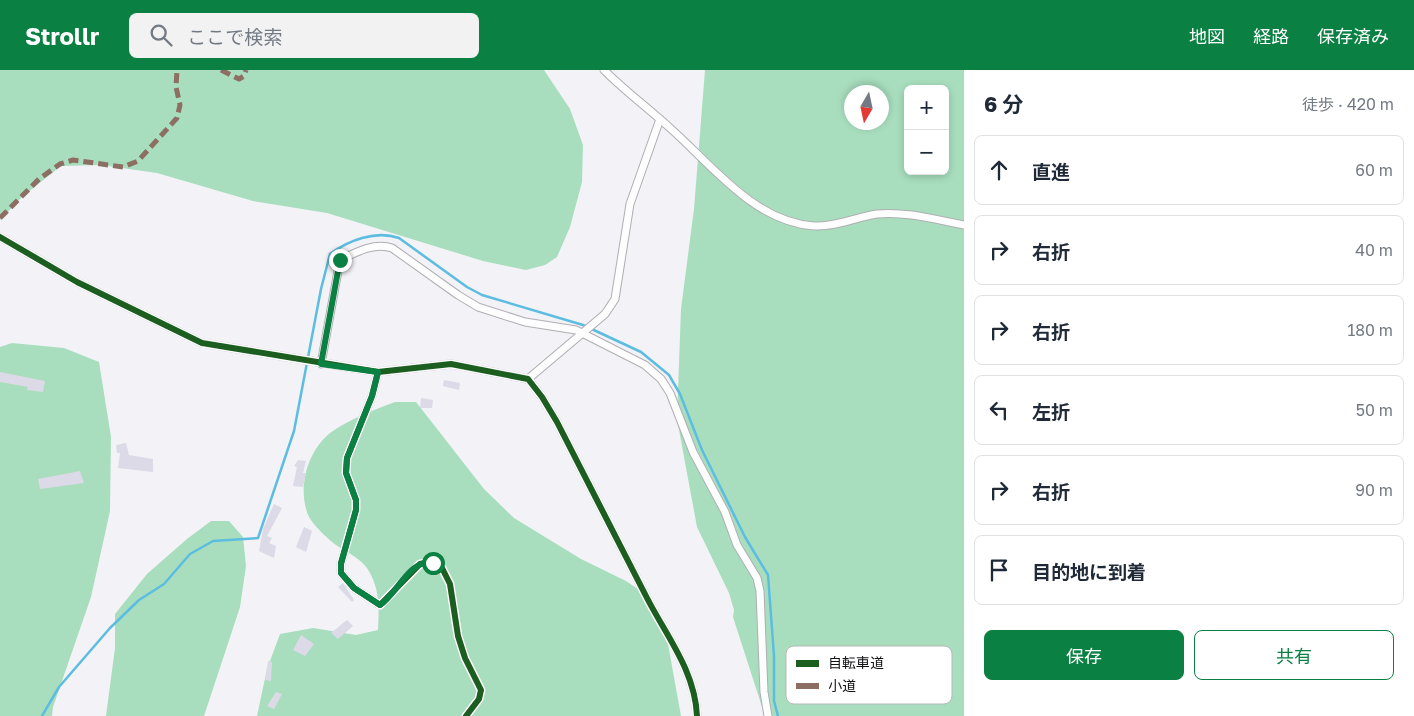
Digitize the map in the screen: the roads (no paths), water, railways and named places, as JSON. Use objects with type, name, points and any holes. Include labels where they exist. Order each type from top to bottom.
[{"type":"street","points":[[604,70],[737,190],[761,208],[784,220],[814,226],[840,224],[878,214],[891,214],[964,225]]},
{"type":"street","points":[[528,378],[605,314],[615,299],[630,204],[660,120]]},
{"type":"street","points":[[0,237],[78,282],[193,340],[217,347],[378,372],[451,364],[528,378],[542,396],[557,422],[648,600],[686,668],[696,699],[697,716]]},
{"type":"street","points":[[321,364],[340,260],[375,246],[386,246],[392,248],[478,307],[526,322],[576,330],[645,365],[661,379],[670,393],[693,452],[725,512],[737,545],[757,578],[760,591],[764,692],[768,716]]},
{"type":"street","points":[[378,372],[372,396],[347,458],[346,473],[356,500],[356,510],[341,564],[341,573],[354,588],[380,605],[420,564],[430,562],[442,568],[450,584],[458,636],[465,658],[481,690],[479,699],[466,716]]},
{"type":"waterway","points":[[42,716],[59,687],[110,628],[139,600],[164,584],[190,554],[213,541],[258,538],[294,431],[321,289],[330,254],[354,241],[381,235],[399,238],[467,287],[482,295],[583,325],[641,352],[669,375],[680,394],[702,450],[745,537],[768,575],[774,656],[774,701],[778,716]]}]
